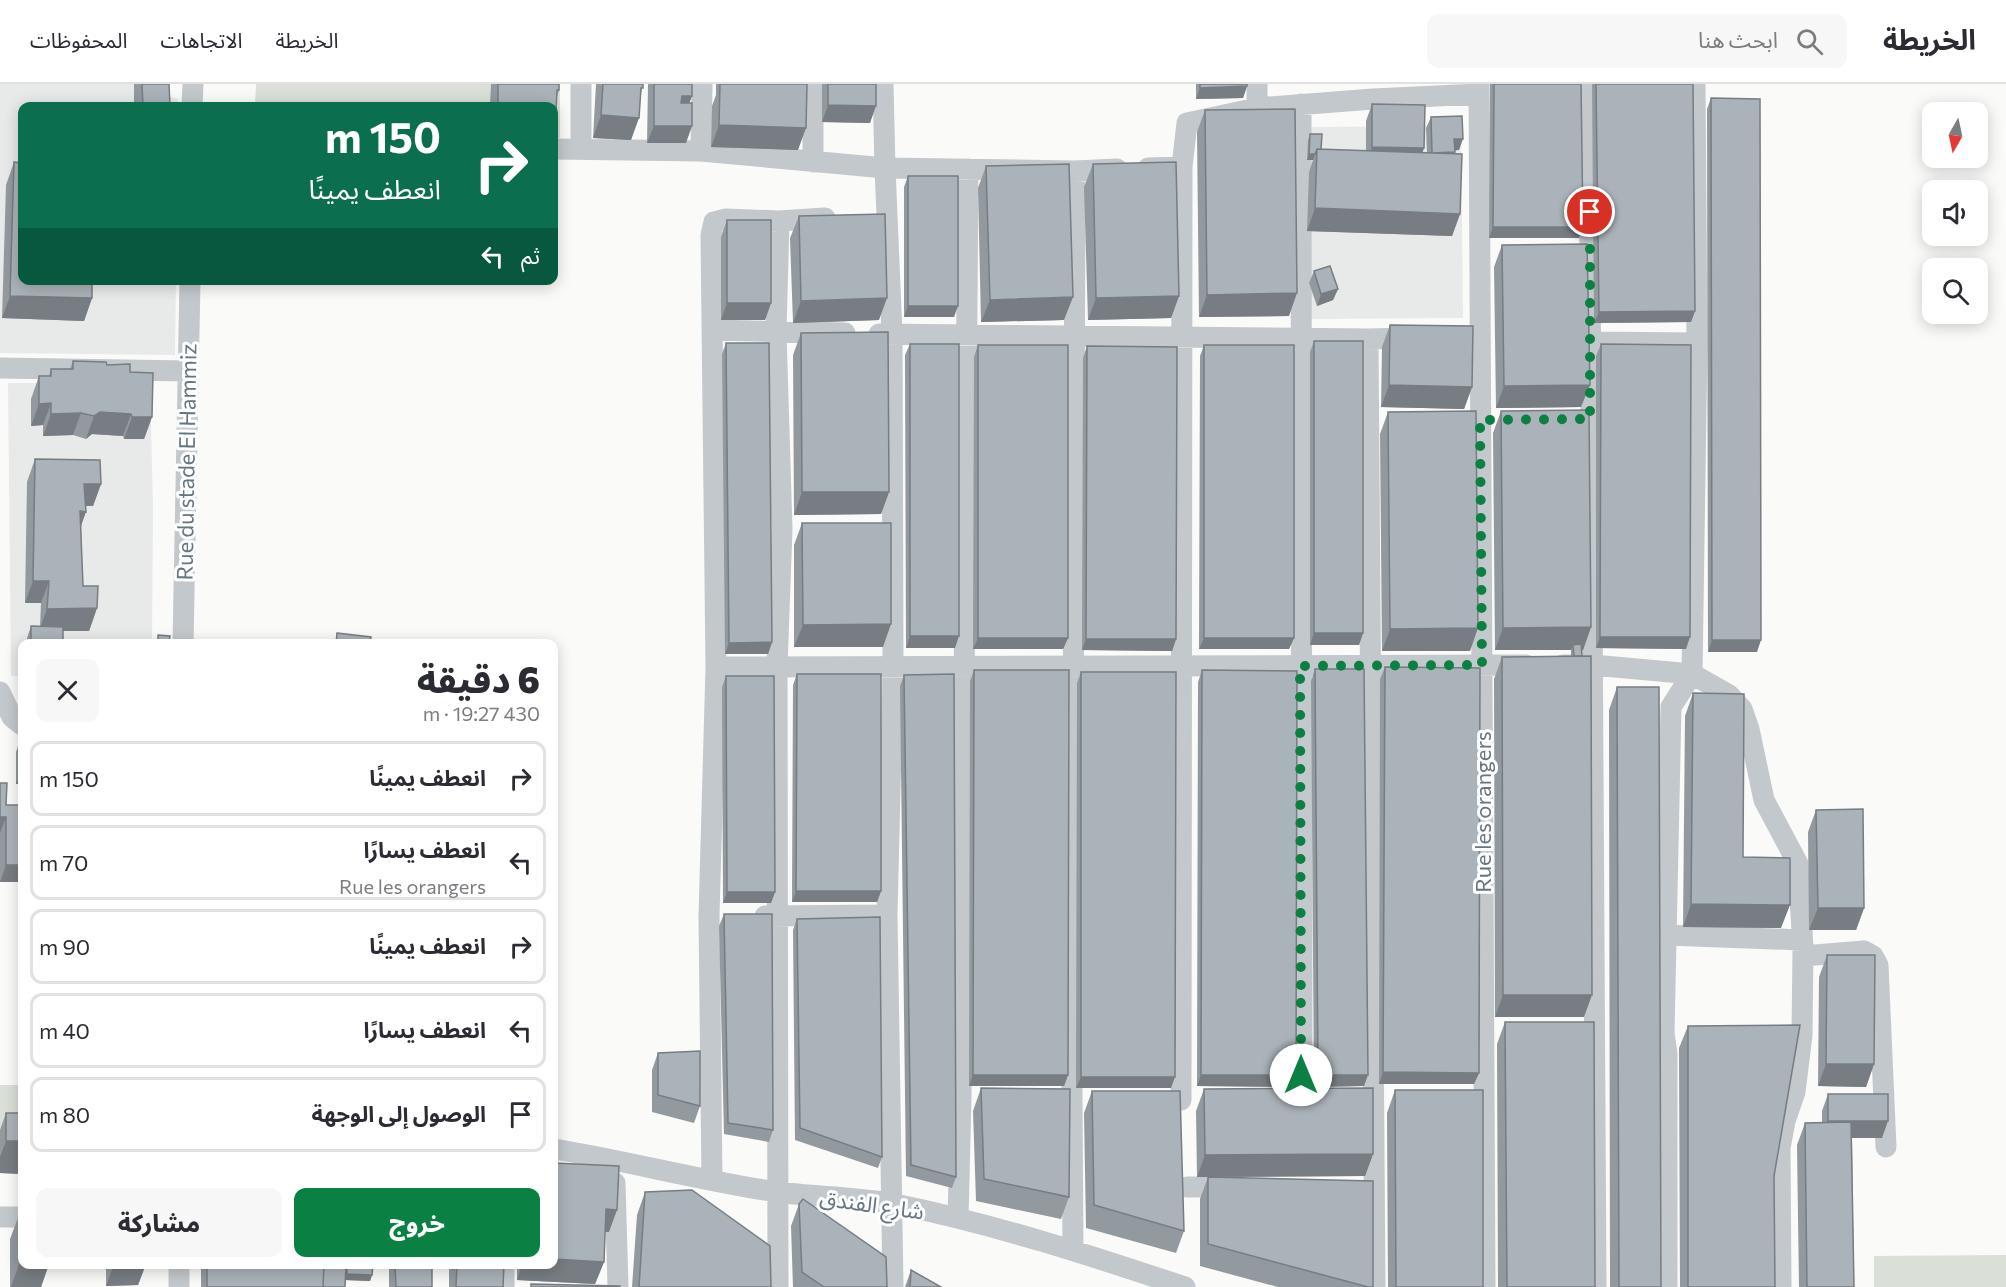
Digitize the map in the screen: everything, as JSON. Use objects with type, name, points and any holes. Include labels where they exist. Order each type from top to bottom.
[{"type":"street","points":[[192,102],[193,84]]},
{"type":"street","points":[[581,84],[581,149]]},
{"type":"street","points":[[701,151],[702,84]]},
{"type":"street","points":[[813,84],[813,162]]},
{"type":"street","points":[[883,84],[892,334],[893,667],[887,915],[893,1287]]},
{"type":"street","points":[[1257,84],[1257,108]]},
{"type":"street","points":[[1588,84],[1596,1287]]},
{"type":"street","points":[[1667,1287],[1667,1054],[1664,1033],[1671,707],[1692,674],[1697,343],[1695,84]]},
{"type":"street","points":[[1181,1099],[1182,167],[1187,123],[1257,108],[1301,104],[1373,91],[1479,89]]},
{"type":"street","name":"Rue les orangers","points":[[1479,89],[1485,1287]]},
{"type":"street","points":[[1301,104],[1302,1098]]},
{"type":"street","points":[[558,149],[701,151],[885,168],[1076,171],[1182,167]]},
{"type":"street","points":[[958,1218],[961,1099],[968,169]]},
{"type":"street","points":[[1073,1250],[1076,171]]},
{"type":"street","points":[[867,216],[888,215]]},
{"type":"street","points":[[712,1180],[709,916],[716,668],[711,235],[714,222],[726,219],[779,221],[845,217]]},
{"type":"street","points":[[778,1287],[777,667],[782,529],[776,332],[779,221]]},
{"type":"street","points":[[1480,254],[1502,254]]},
{"type":"street","points":[[1568,254],[1590,254]]},
{"type":"street","name":"Rue du stade El Hammiz","points":[[183,639],[189,285]]},
{"type":"street","points":[[712,330],[892,334],[1435,338]]},
{"type":"street","points":[[1457,337],[1480,337]]},
{"type":"street","points":[[1368,339],[1375,1287]]},
{"type":"street","points":[[1590,342],[1697,343]]},
{"type":"street","points":[[0,368],[188,371]]},
{"type":"street","points":[[1568,419],[1590,419]]},
{"type":"street","points":[[1368,420],[1391,420]]},
{"type":"street","points":[[1458,420],[1503,420]]},
{"type":"street","points":[[782,529],[804,529]]},
{"type":"street","points":[[871,529],[893,529]]},
{"type":"street","points":[[716,668],[1593,665],[1692,674],[1729,695],[1742,710],[1749,729],[1764,800],[1798,864],[1802,948],[1802,1035],[1795,1092],[1785,1121],[1780,1148],[1781,1287]]},
{"type":"street","points":[[0,693],[12,717],[18,722]]},
{"type":"street","points":[[709,916],[887,915]]},
{"type":"street","points":[[1666,934],[1802,948],[1864,951],[1873,956],[1878,965],[1886,1147]]},
{"type":"street","points":[[1664,1033],[1687,1033]]},
{"type":"street","points":[[1779,1035],[1802,1035]]},
{"type":"street","points":[[1159,1098],[1203,1098]]},
{"type":"street","points":[[1280,1098],[1325,1098]]},
{"type":"street","points":[[1349,1098],[1395,1098]]},
{"type":"street","points":[[1462,1098],[1484,1098]]},
{"type":"street","points":[[961,1099],[983,1100]]},
{"type":"street","points":[[1050,1101],[1094,1100]]},
{"type":"street","name":"شارع الفندق","points":[[558,1150],[777,1192],[892,1204],[958,1218],[1073,1250],[1185,1287]]},
{"type":"street","points":[[615,1159],[618,1287]]},
{"type":"street","points":[[1187,1187],[1245,1187]]},
{"type":"street","points":[[1350,1187],[1374,1187]]},
{"type":"street","points":[[0,1217],[18,1217]]},
{"type":"street","points":[[179,1269],[179,1287]]},
{"type":"street","points":[[504,1269],[504,1287]]},
{"type":"shaded area","points":[[0,84],[168,84],[168,96],[178,99],[178,102],[18,102],[18,285],[176,285],[175,355],[0,353]]},
{"type":"shaded area","points":[[256,84],[560,84],[560,138],[558,138],[558,102],[255,102]]},
{"type":"shaded area","points":[[1461,126],[1463,318],[1308,319],[1307,127]]},
{"type":"shaded area","points":[[8,383],[150,383],[153,508],[152,639],[18,639],[18,676],[11,676]]},
{"type":"shaded area","points":[[0,1085],[18,1085],[18,1142],[0,1141]]},
{"type":"shaded area","points":[[2006,1255],[2006,1287],[1874,1287],[1874,1256]]},
{"type":"building","points":[[142,84],[169,84],[170,102],[143,102]]},
{"type":"building","points":[[498,84],[559,84],[556,102],[498,102]]},
{"type":"building","points":[[603,84],[643,84],[639,118],[601,115]]},
{"type":"building","points":[[654,84],[692,84],[692,96],[682,96],[681,103],[692,103],[692,126],[654,126]]},
{"type":"building","points":[[720,84],[807,84],[806,128],[719,125]]},
{"type":"building","points":[[828,84],[876,84],[876,106],[828,105]]},
{"type":"building","points":[[1200,84],[1247,84],[1247,86],[1200,88]]},
{"type":"building","points":[[1494,84],[1581,84],[1583,227],[1493,227]]},
{"type":"building","points":[[1596,84],[1693,84],[1695,311],[1599,312]]},
{"type":"building","points":[[1711,98],[1760,99],[1761,640],[1712,640]]},
{"type":"building","points":[[1372,104],[1425,105],[1424,148],[1372,147]]},
{"type":"building","points":[[1295,109],[1297,293],[1207,295],[1205,110]]},
{"type":"building","points":[[1462,116],[1463,139],[1454,139],[1455,152],[1432,153],[1431,117]]},
{"type":"building","points":[[1310,134],[1322,134],[1321,149],[1317,149],[1315,154],[1309,154]]},
{"type":"building","points":[[1317,149],[1462,154],[1460,214],[1315,208]]},
{"type":"building","points":[[14,162],[18,162],[18,285],[92,285],[92,298],[10,296]]},
{"type":"building","points":[[1176,162],[1179,296],[1096,298],[1093,164]]},
{"type":"building","points":[[1069,164],[1073,297],[990,300],[986,166]]},
{"type":"building","points":[[908,176],[958,176],[958,306],[908,306]]},
{"type":"building","points":[[885,214],[887,298],[801,301],[799,216]]},
{"type":"building","points":[[727,220],[771,220],[771,303],[727,303]]},
{"type":"building","points":[[1587,244],[1590,385],[1504,386],[1502,245]]},
{"type":"building","points":[[1330,266],[1338,289],[1321,294],[1314,271]]},
{"type":"building","points":[[1390,325],[1473,326],[1472,387],[1389,385]]},
{"type":"building","points":[[888,332],[889,492],[802,492],[801,333]]},
{"type":"building","points":[[1314,341],[1363,341],[1363,633],[1314,633]]},
{"type":"building","points":[[726,343],[769,343],[772,642],[729,643]]},
{"type":"building","points":[[910,344],[959,344],[959,636],[910,636]]},
{"type":"building","points":[[1601,344],[1691,345],[1690,637],[1600,637]]},
{"type":"building","points":[[978,345],[1068,345],[1068,638],[978,638]]},
{"type":"building","points":[[1204,345],[1294,345],[1294,638],[1204,638]]},
{"type":"building","points":[[1087,346],[1177,347],[1176,639],[1086,639]]},
{"type":"building","points":[[73,361],[106,362],[107,365],[130,364],[130,372],[153,373],[152,417],[132,417],[131,414],[100,412],[94,416],[81,413],[51,414],[51,403],[39,404],[39,376],[51,376],[51,369],[73,369]]},
{"type":"building","points":[[1589,410],[1591,627],[1503,628],[1501,411]]},
{"type":"building","points":[[1476,411],[1478,628],[1390,629],[1388,412]]},
{"type":"building","points":[[35,459],[100,460],[101,484],[84,484],[86,512],[80,511],[83,586],[98,586],[97,608],[47,609],[49,581],[33,581]]},
{"type":"building","points":[[802,523],[891,523],[891,624],[803,625]]},
{"type":"building","points":[[31,626],[63,627],[63,639],[31,639]]},
{"type":"building","points":[[337,633],[371,637],[371,639],[336,639]]},
{"type":"building","points":[[158,635],[170,636],[170,639],[158,639]]},
{"type":"building","points":[[1581,644],[1582,656],[1574,656],[1573,645]]},
{"type":"building","points":[[1591,656],[1592,995],[1503,995],[1502,657]]},
{"type":"building","points":[[1385,667],[1480,668],[1479,1073],[1383,1072]]},
{"type":"building","points":[[1315,669],[1364,669],[1368,1075],[1318,1075]]},
{"type":"building","points":[[974,670],[1069,670],[1068,1075],[973,1075]]},
{"type":"building","points":[[1202,670],[1297,671],[1296,1075],[1201,1075]]},
{"type":"building","points":[[1081,672],[1176,672],[1175,1077],[1081,1077]]},
{"type":"building","points":[[797,674],[881,674],[881,891],[796,891]]},
{"type":"building","points":[[954,674],[956,1177],[911,1165],[904,675]]},
{"type":"building","points":[[726,676],[774,676],[775,892],[727,892]]},
{"type":"building","points":[[1617,687],[1659,687],[1661,1287],[1619,1287]]},
{"type":"building","points":[[1693,693],[1744,694],[1743,857],[1790,858],[1790,905],[1691,904]]},
{"type":"building","points":[[0,783],[7,783],[6,805],[18,805],[18,865],[6,865],[6,817],[0,817]]},
{"type":"building","points":[[1863,809],[1864,908],[1818,908],[1816,810]]},
{"type":"building","points":[[724,914],[772,914],[773,1130],[728,1123]]},
{"type":"building","points":[[880,917],[882,1157],[800,1128],[797,919]]},
{"type":"building","points":[[1827,955],[1875,955],[1874,1064],[1826,1064]]},
{"type":"building","points":[[1505,1022],[1594,1022],[1595,1287],[1507,1287]]},
{"type":"building","points":[[1800,1025],[1774,1176],[1775,1287],[1688,1287],[1688,1026]]},
{"type":"building","points":[[700,1051],[700,1106],[658,1095],[658,1053]]},
{"type":"building","points":[[981,1088],[1070,1089],[1069,1197],[984,1179]]},
{"type":"building","points":[[1373,1088],[1373,1154],[1205,1155],[1204,1089]]},
{"type":"building","points":[[1395,1090],[1483,1090],[1483,1287],[1396,1287]]},
{"type":"building","points":[[1092,1091],[1180,1091],[1184,1231],[1094,1205]]},
{"type":"building","points":[[1828,1094],[1888,1094],[1888,1121],[1828,1121]]},
{"type":"building","points":[[6,1113],[18,1113],[18,1141],[6,1141]]},
{"type":"building","points":[[1851,1122],[1854,1287],[1807,1287],[1805,1123]]},
{"type":"building","points":[[558,1163],[619,1166],[617,1210],[606,1209],[604,1262],[558,1259]]},
{"type":"building","points":[[1208,1177],[1373,1181],[1373,1287],[1208,1244]]},
{"type":"building","points":[[692,1190],[770,1246],[771,1287],[639,1287],[645,1192]]},
{"type":"building","points":[[803,1199],[886,1257],[887,1287],[824,1287],[802,1272],[799,1204]]},
{"type":"building","points":[[207,1269],[324,1269],[323,1287],[207,1287]]},
{"type":"building","points":[[324,1269],[346,1269],[345,1287],[323,1287]]},
{"type":"building","points":[[347,1269],[373,1269],[372,1275],[347,1274]]},
{"type":"building","points":[[395,1269],[432,1269],[432,1287],[396,1287]]},
{"type":"building","points":[[457,1269],[504,1269],[503,1287],[456,1287]]},
{"type":"building","points":[[911,1270],[941,1287],[910,1287]]},
{"type":"building","points":[[531,1284],[620,1286],[620,1287],[531,1287]]},
{"type":"route","points":[[1301,1075],[1300,666],[1482,665],[1480,420],[1590,419],[1590,212]]}]
